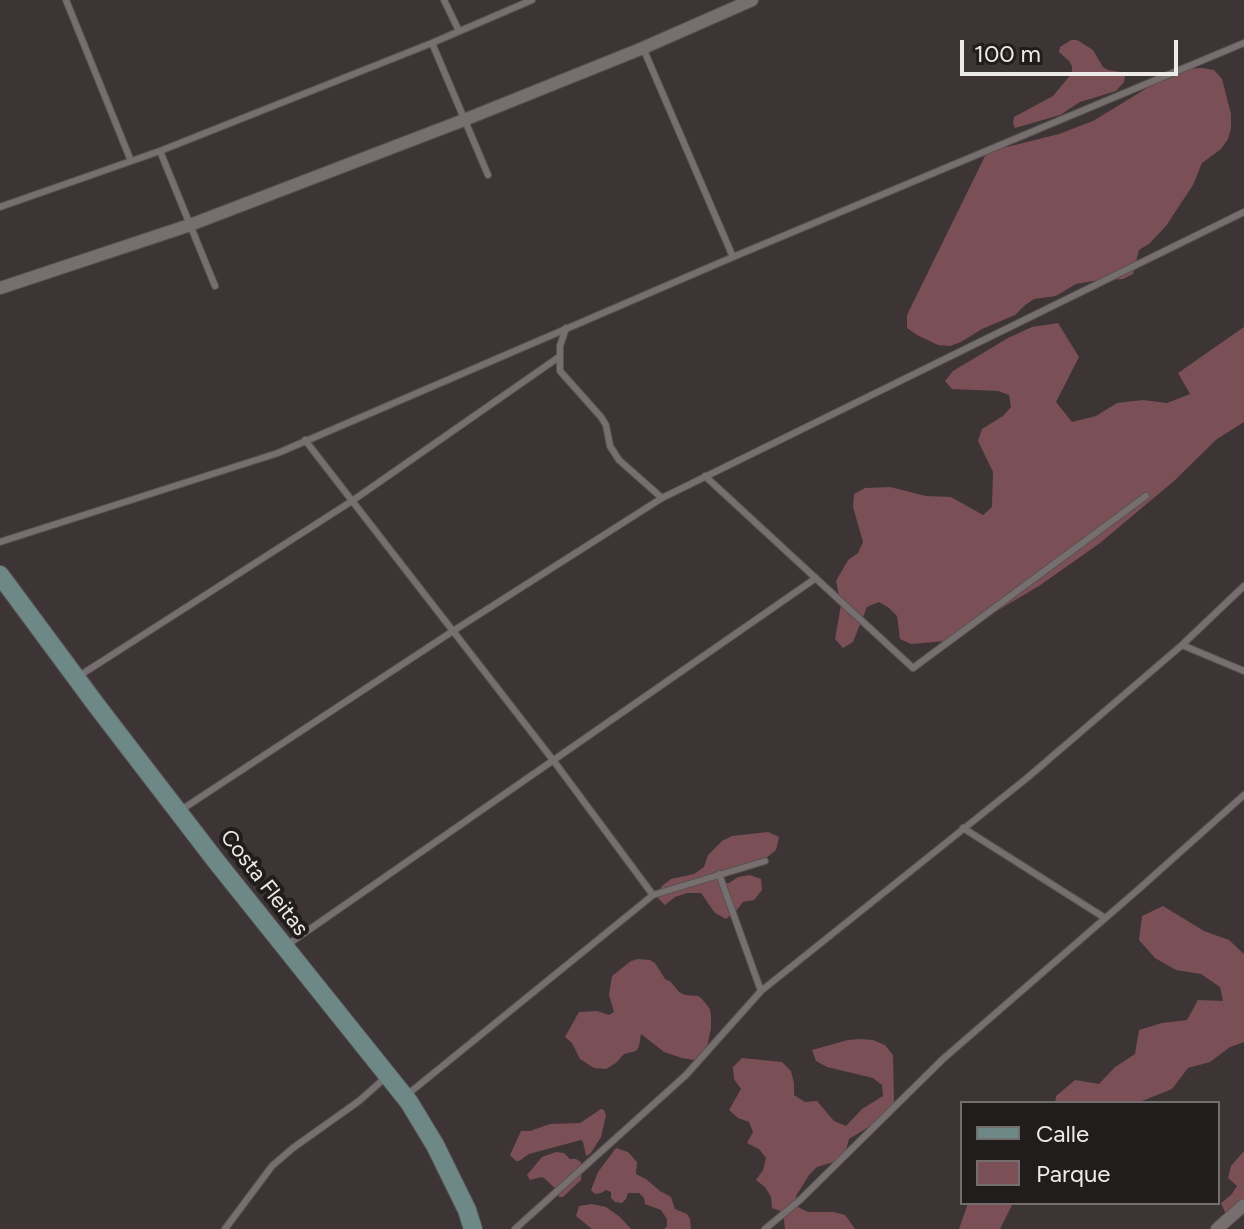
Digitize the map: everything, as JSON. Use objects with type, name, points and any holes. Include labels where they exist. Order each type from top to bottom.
[{"type":"main road","name":"Costa Fleitas","points":[[0,575],[178,812],[405,1097],[435,1145],[473,1229]]},
{"type":"street","points":[[0,288],[190,225],[643,48],[725,5],[752,0]]},
{"type":"street","points":[[1217,1229],[1244,1205]]},
{"type":"lane","points":[[66,0],[131,161]]},
{"type":"lane","points":[[444,0],[459,31]]},
{"type":"lane","points":[[0,207],[160,151],[532,0]]},
{"type":"lane","points":[[432,43],[488,175]]},
{"type":"lane","points":[[0,542],[278,453],[733,257],[1244,43]]},
{"type":"lane","points":[[643,48],[733,257]]},
{"type":"lane","points":[[160,151],[215,286]]},
{"type":"lane","points":[[178,812],[662,498],[1244,212]]},
{"type":"lane","points":[[566,328],[559,357],[560,371],[601,417],[606,425],[610,446],[619,460],[662,498]]},
{"type":"lane","points":[[76,678],[352,501],[559,357]]},
{"type":"lane","points":[[305,440],[553,760],[653,895]]},
{"type":"lane","points":[[705,476],[913,668],[1146,496]]},
{"type":"lane","points":[[284,947],[816,578]]},
{"type":"lane","points":[[515,1229],[686,1075],[761,991],[1027,778],[1182,645],[1244,586]]},
{"type":"lane","points":[[1182,645],[1244,671]]},
{"type":"lane","points":[[765,1229],[800,1200],[943,1059],[1244,795]]},
{"type":"lane","points":[[963,828],[1105,918]]},
{"type":"lane","points":[[405,1097],[653,895],[765,861]]},
{"type":"lane","points":[[719,874],[761,991]]},
{"type":"lane","points":[[225,1229],[272,1166],[388,1076]]},
{"type":"green space","points":[[1077,40],[1093,50],[1103,67],[1121,72],[1125,76],[1124,82],[1116,91],[1080,102],[1060,115],[1015,128],[1014,117],[1053,96],[1072,73],[1069,61],[1059,52],[1060,47]]},
{"type":"green space","points":[[1178,69],[1214,70],[1222,79],[1231,114],[1228,139],[1221,149],[1202,163],[1193,185],[1166,226],[1139,250],[1133,274],[1123,279],[1076,284],[1056,296],[1034,299],[1015,315],[950,346],[938,345],[907,328],[907,315],[987,152],[1059,134],[1093,121]]},
{"type":"green space","points":[[1058,323],[1079,357],[1056,402],[1072,422],[1096,416],[1117,403],[1143,400],[1167,403],[1190,394],[1178,373],[1244,327],[1244,422],[1217,439],[1174,481],[1100,543],[1039,586],[946,641],[911,644],[900,639],[897,616],[879,602],[867,607],[853,642],[843,648],[835,639],[841,605],[836,581],[863,542],[853,507],[854,494],[865,488],[890,487],[926,496],[951,497],[983,515],[992,507],[993,472],[978,441],[982,429],[1011,407],[1009,395],[998,391],[952,389],[945,381],[953,371],[1008,338],[1032,327]]},
{"type":"green space","points":[[768,832],[779,837],[776,850],[757,865],[732,868],[722,874],[718,885],[750,875],[761,879],[762,890],[754,900],[743,902],[726,919],[715,913],[701,893],[675,897],[665,905],[656,896],[671,879],[694,874],[704,867],[708,855],[722,841],[732,836]]},
{"type":"green space","points":[[1163,906],[1204,931],[1229,940],[1244,954],[1244,1042],[1230,1047],[1210,1062],[1188,1068],[1172,1089],[1142,1101],[1055,1101],[1056,1096],[1075,1080],[1099,1084],[1115,1067],[1135,1054],[1139,1030],[1187,1020],[1198,1000],[1223,1001],[1220,987],[1201,974],[1176,970],[1155,958],[1139,940],[1142,916]]},
{"type":"green space","points":[[638,959],[655,963],[665,979],[679,992],[698,996],[710,1009],[711,1028],[707,1047],[700,1058],[682,1058],[664,1052],[641,1034],[636,1051],[624,1054],[606,1069],[594,1068],[580,1059],[572,1043],[565,1037],[579,1012],[597,1011],[609,1015],[614,1012],[609,995],[612,976]]},
{"type":"green space","points":[[860,1039],[885,1045],[893,1055],[894,1103],[890,1114],[849,1139],[840,1160],[817,1167],[796,1196],[798,1207],[808,1212],[845,1215],[855,1229],[785,1229],[783,1212],[772,1208],[771,1197],[756,1180],[766,1158],[759,1149],[747,1143],[753,1132],[749,1122],[729,1110],[741,1089],[734,1079],[733,1067],[742,1058],[782,1062],[791,1071],[794,1095],[805,1102],[817,1101],[834,1121],[846,1126],[862,1109],[883,1096],[882,1085],[873,1078],[827,1067],[816,1061],[812,1050]]},
{"type":"green space","points":[[601,1109],[606,1116],[601,1137],[586,1156],[581,1140],[529,1154],[519,1161],[510,1155],[521,1131],[550,1124],[580,1123]]},
{"type":"green space","points":[[616,1148],[628,1152],[637,1162],[636,1174],[671,1197],[675,1209],[687,1214],[691,1229],[664,1229],[667,1219],[661,1210],[645,1204],[639,1193],[628,1193],[622,1203],[611,1198],[611,1192],[606,1190],[595,1194],[591,1190],[598,1172]]},
{"type":"green space","points":[[1244,1151],[1244,1208],[1226,1214],[1221,1203],[1237,1186],[1228,1178],[1231,1166]]},
{"type":"green space","points":[[556,1152],[581,1162],[582,1168],[581,1180],[563,1197],[559,1197],[558,1191],[542,1177],[530,1180],[527,1175],[542,1157]]},
{"type":"green space","points":[[592,1204],[606,1207],[631,1229],[592,1229],[576,1216],[579,1206]]},
{"type":"green space","points":[[967,1205],[1012,1205],[1000,1229],[959,1229]]}]
